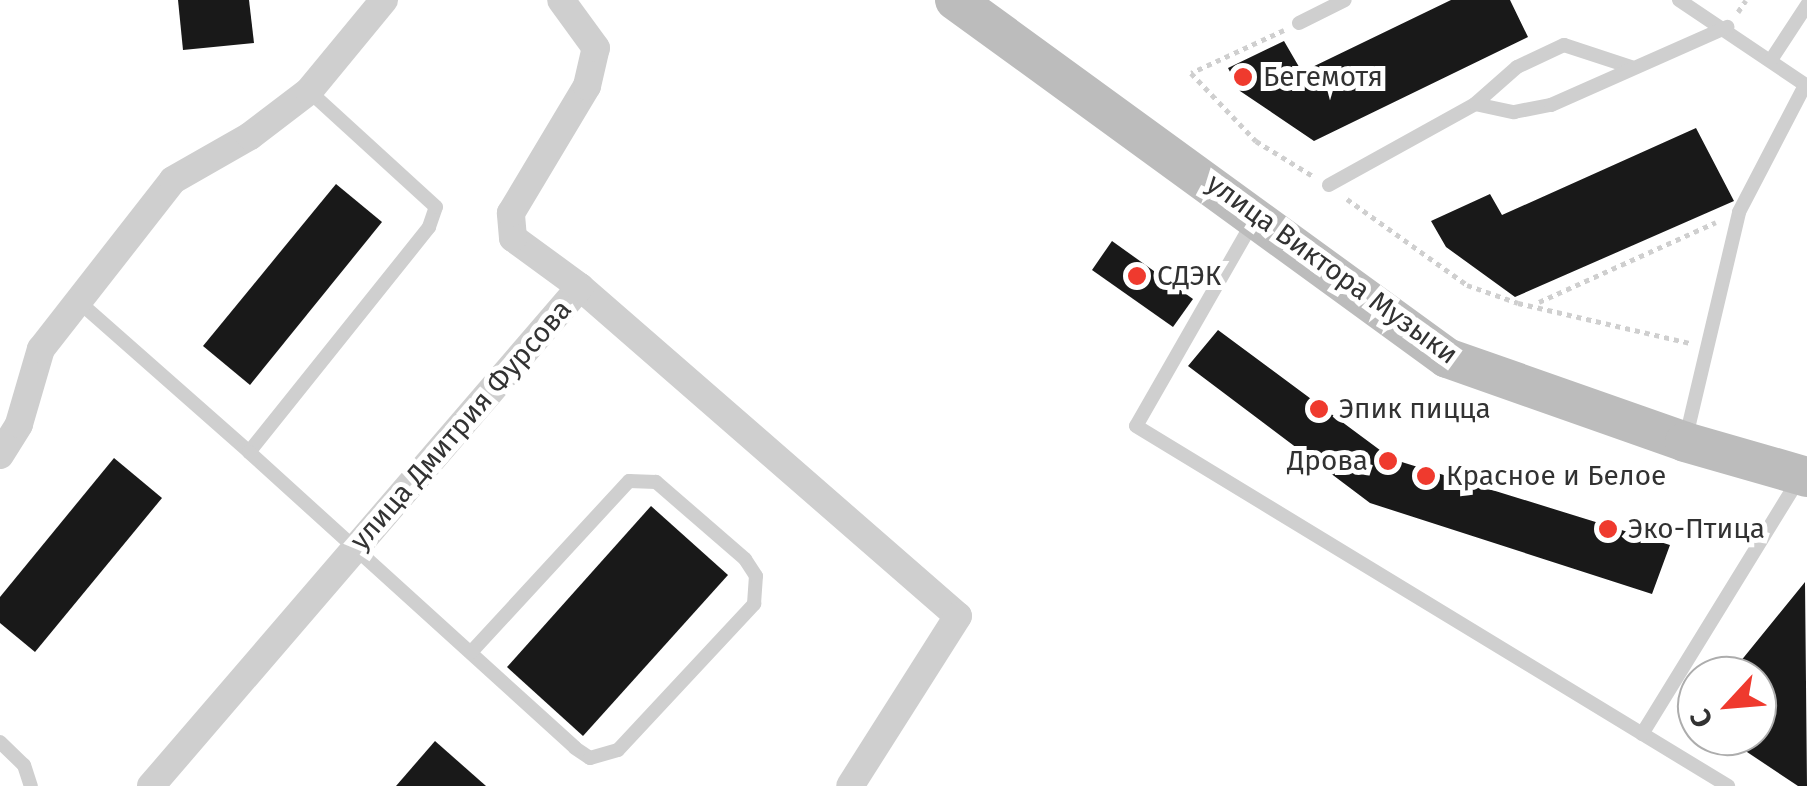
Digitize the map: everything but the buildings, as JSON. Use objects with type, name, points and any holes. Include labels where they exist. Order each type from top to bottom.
[{"type":"street","points":[[0,455],[19,424],[41,348],[173,180],[250,136],[309,91],[384,0]]},
{"type":"street","name":"улица Дмитрия Фурсова","points":[[151,786],[580,287],[513,238],[511,213],[587,86],[596,48],[562,0]]},
{"type":"street","name":"улица Виктора Музыки","points":[[954,0],[1257,214],[1447,358],[1684,442],[1804,476]]},
{"type":"street","points":[[580,287],[958,616],[850,786]]},
{"type":"lane","points":[[1298,23],[1345,0]]},
{"type":"lane","points":[[1680,0],[1728,27],[1806,86],[1739,212],[1703,346],[1684,442]]},
{"type":"lane","points":[[1771,60],[1807,5]]},
{"type":"lane","points":[[1475,104],[1514,112],[1551,105],[1728,27]]},
{"type":"lane","points":[[1329,185],[1475,104],[1518,67],[1564,46],[1632,67]]},
{"type":"lane","points":[[249,452],[429,227],[436,207],[309,91]]},
{"type":"lane","points":[[1257,214],[1136,426],[1728,786]]},
{"type":"lane","points":[[78,301],[575,748],[602,758],[618,750],[754,604],[756,576],[744,558],[656,482],[629,481],[470,652]]},
{"type":"lane","points":[[1642,734],[1804,476]]},
{"type":"lane","points":[[0,742],[24,765],[31,786]]},
{"type":"path","points":[[1298,23],[1191,73],[1256,141],[1329,185],[1467,285],[1518,304],[1536,303],[1703,346]]},
{"type":"path","points":[[1536,303],[1739,212]]},
{"type":"place","name":"Бегемотя","points":[[1243,77]]},
{"type":"place","name":"СДЭК","points":[[1137,276]]},
{"type":"place","name":"Эпик пицца","points":[[1319,409]]},
{"type":"place","name":"Дрова","points":[[1388,461]]},
{"type":"place","name":"Красное и Белое","points":[[1426,476]]},
{"type":"place","name":"Эко-Птица","points":[[1608,529]]}]
